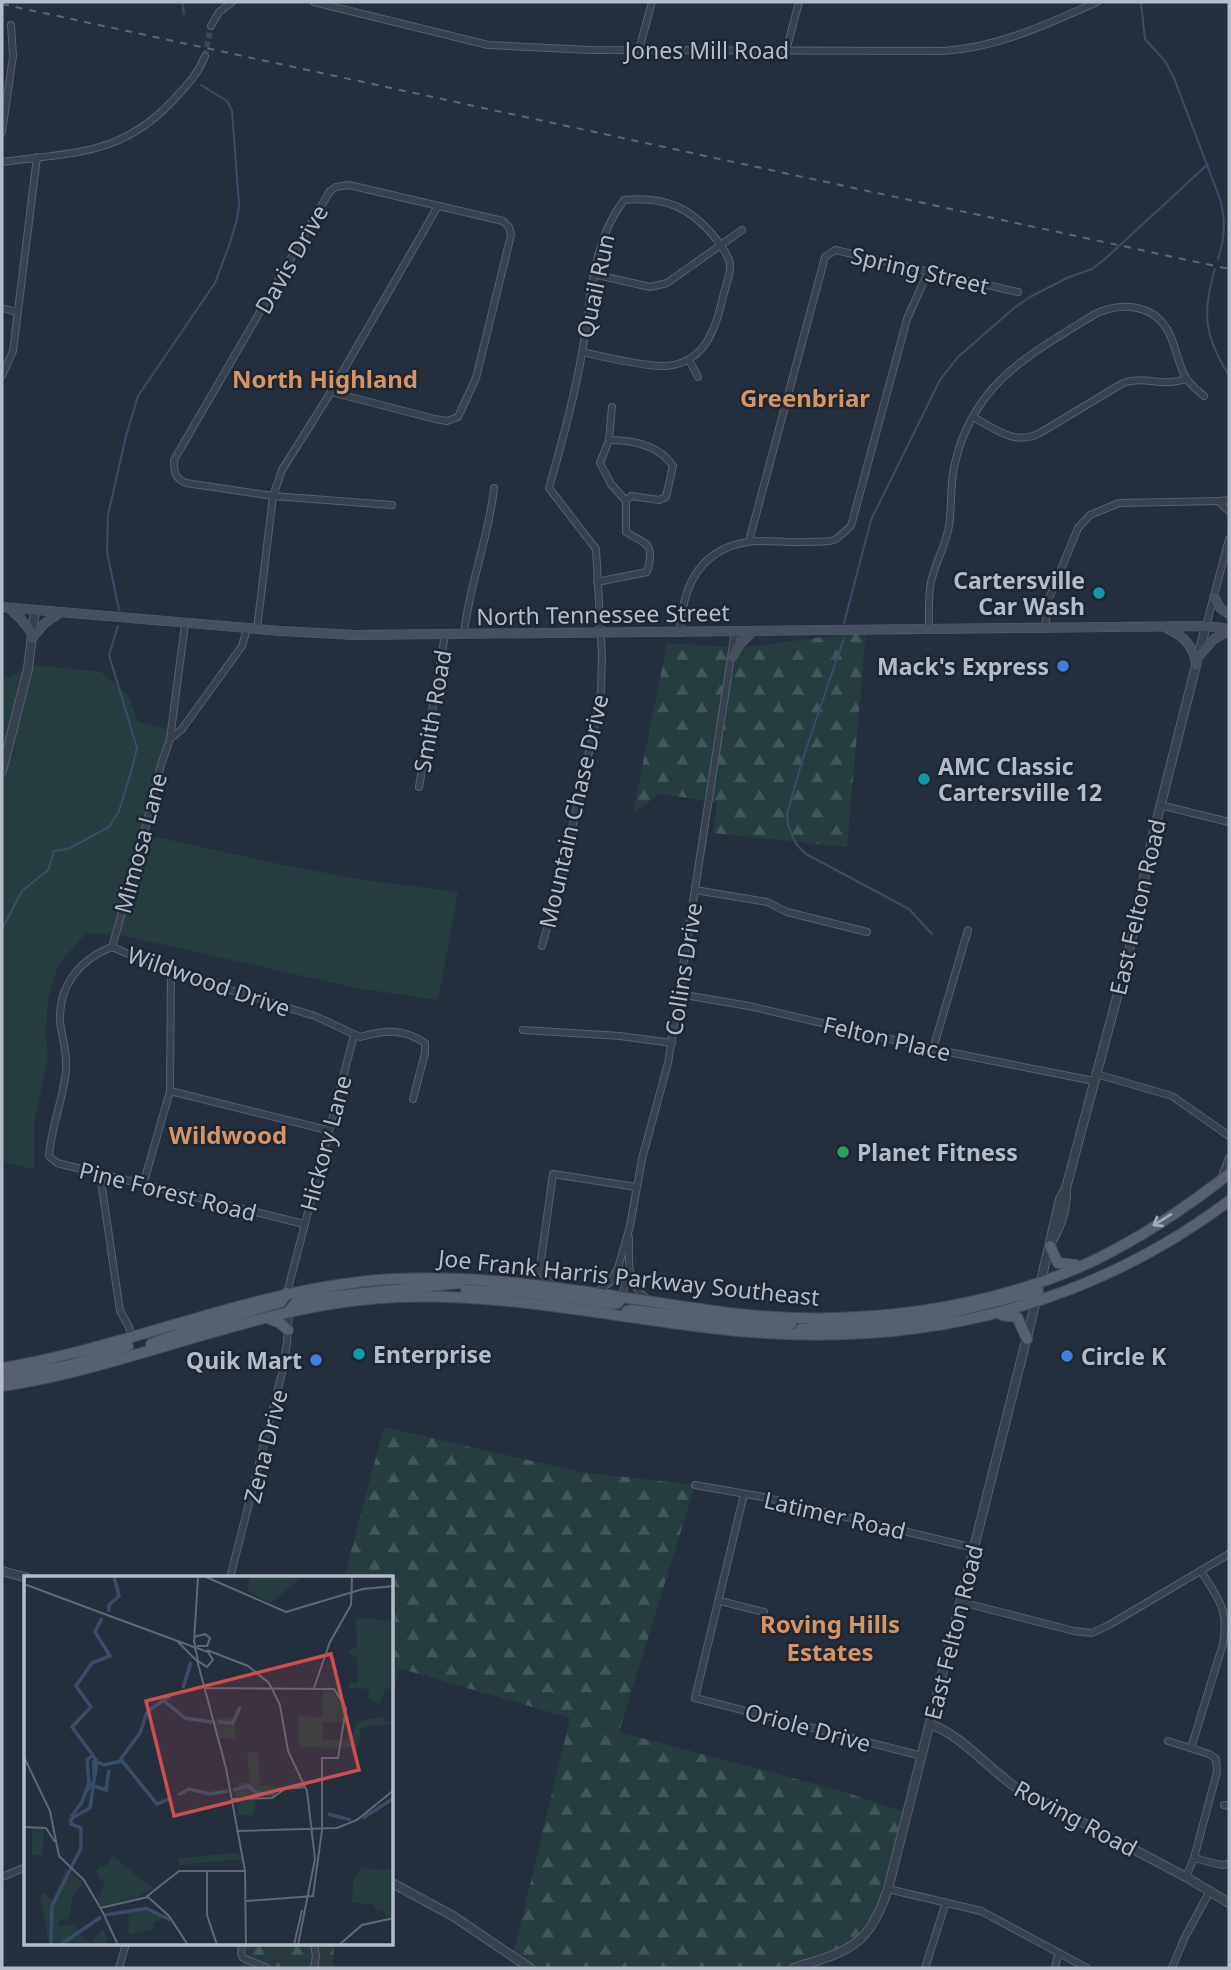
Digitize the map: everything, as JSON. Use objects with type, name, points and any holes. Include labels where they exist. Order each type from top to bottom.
[{"type":"main road","points":[[1214,597],[1220,609],[1229,614]]},
{"type":"main road","name":"North Tennessee Street","points":[[4,607],[247,629],[343,634],[1045,629],[1206,626],[1229,621]]},
{"type":"main road","points":[[4,607],[16,614],[32,637],[45,623],[61,612]]},
{"type":"main road","name":"North Tennessee Street","points":[[1206,626],[1229,630]]},
{"type":"main road","points":[[1163,627],[1187,641],[1197,661],[1214,639],[1229,630]]},
{"type":"main road","points":[[732,657],[736,648],[753,631]]},
{"type":"main road","name":"Joe Frank Harris Parkway Southeast","points":[[2,1386],[55,1377],[121,1360],[289,1311],[370,1298],[440,1296],[520,1301],[776,1335],[832,1336],[931,1327],[992,1315],[1129,1241],[1193,1201],[1229,1174]]},
{"type":"main road","name":"Joe Frank Harris Parkway Southeast","points":[[2,1368],[47,1360],[132,1338],[287,1293],[364,1281],[436,1278],[519,1283],[762,1316],[818,1318],[929,1310],[1102,1277],[1172,1240],[1229,1201]]},
{"type":"main road","points":[[1050,1246],[1058,1263],[1082,1265]]},
{"type":"main road","points":[[289,1311],[297,1301],[474,1280]]},
{"type":"main road","points":[[440,1296],[458,1290],[499,1290],[612,1304],[618,1303],[622,1297]]},
{"type":"main road","points":[[776,1335],[778,1331],[880,1324],[933,1317],[1038,1291]]},
{"type":"main road","points":[[121,1360],[132,1352],[209,1323],[281,1303],[287,1293]]},
{"type":"main road","points":[[625,1316],[627,1311],[632,1310],[737,1324],[800,1324],[818,1318]]},
{"type":"main road","points":[[992,1315],[1017,1317],[1027,1339]]},
{"type":"main road","points":[[264,1318],[280,1323],[288,1330]]},
{"type":"main road","points":[[2,1378],[81,1362],[132,1345],[155,1331]]},
{"type":"street","points":[[211,26],[219,12],[232,2]]},
{"type":"street","name":"Jones Mill Road","points":[[314,2],[488,45],[786,51],[966,49],[1021,34],[1097,2]]},
{"type":"street","points":[[639,50],[652,2]]},
{"type":"street","points":[[786,51],[799,2]]},
{"type":"street","points":[[2,132],[13,56],[11,25]]},
{"type":"street","points":[[2,162],[81,152],[115,143],[134,134],[168,106],[195,76],[205,56]]},
{"type":"street","points":[[2,376],[13,351],[37,158]]},
{"type":"street","name":"Davis Drive","points":[[331,391],[435,419],[453,420],[461,413],[476,378],[511,235],[509,227],[503,221],[349,185],[330,191],[174,460],[174,473],[180,481],[186,483],[273,496],[392,505]]},
{"type":"street","name":"Quail Run","points":[[582,352],[666,366],[689,360],[705,346],[716,327],[731,265],[721,246],[702,221],[681,207],[646,198],[624,200],[609,219],[593,274],[569,419],[549,488],[596,549],[602,633]]},
{"type":"street","points":[[257,629],[273,496],[282,470],[438,206]]},
{"type":"street","points":[[593,274],[650,287],[667,283],[742,230]]},
{"type":"street","name":"Spring Street","points":[[748,541],[825,257],[835,250],[1018,292]]},
{"type":"street","points":[[680,633],[684,602],[689,588],[705,560],[717,551],[748,541],[834,540],[851,526],[907,318],[928,272]]},
{"type":"street","points":[[929,630],[929,592],[948,529],[955,464],[962,440],[973,417],[993,388],[1015,365],[1095,314],[1120,306],[1142,309],[1165,325],[1186,379],[1203,396]]},
{"type":"street","points":[[2,308],[17,312]]},
{"type":"street","points":[[689,360],[698,377]]},
{"type":"street","points":[[973,417],[1011,437],[1026,439],[1122,383],[1136,380],[1165,384],[1186,379]]},
{"type":"street","points":[[597,582],[647,572],[649,546],[626,532],[626,501],[611,484],[600,463],[609,440],[612,407]]},
{"type":"street","points":[[609,440],[643,444],[659,451],[673,466],[666,497],[659,500],[631,496],[626,501]]},
{"type":"street","points":[[464,634],[471,594],[487,534],[494,488]]},
{"type":"street","points":[[1045,629],[1047,606],[1055,583],[1078,528],[1090,514],[1118,503],[1229,500]]},
{"type":"street","points":[[1218,501],[1229,511]]},
{"type":"street","points":[[1206,626],[1229,539]]},
{"type":"street","points":[[2,771],[28,669],[35,610]]},
{"type":"street","name":"Mimosa Lane","points":[[112,947],[138,858],[160,765],[170,739],[185,624]]},
{"type":"street","name":"East Felton Road","points":[[793,1968],[848,1949],[864,1938],[879,1915],[888,1889],[1038,1291],[1050,1246],[1059,1228],[1067,1200],[1066,1188],[1130,946],[1160,805],[1206,626]]},
{"type":"street","name":"Mimosa Lane","points":[[170,739],[182,729],[242,646],[247,629]]},
{"type":"street","name":"Collins Drive","points":[[595,1294],[614,1277],[630,1226],[636,1187],[672,1043],[734,631]]},
{"type":"street","name":"Mountain Chase Drive","points":[[542,946],[561,879],[597,715],[601,691],[602,633]]},
{"type":"street","name":"Smith Road","points":[[419,787],[445,635]]},
{"type":"street","points":[[1160,805],[1229,822]]},
{"type":"street","points":[[695,890],[767,902],[787,912],[867,932]]},
{"type":"street","points":[[933,1049],[968,930]]},
{"type":"street","name":"Wildwood Drive","points":[[50,1140],[67,1069],[61,1023],[63,996],[74,973],[82,964],[112,947],[171,972],[315,1016],[354,1035]]},
{"type":"street","points":[[143,1185],[170,1091],[171,972]]},
{"type":"street","name":"Felton Place","points":[[679,994],[749,1006],[933,1049],[1095,1078],[1172,1096],[1229,1136]]},
{"type":"street","points":[[354,1035],[360,1037],[393,1030],[405,1032],[425,1044],[413,1099]]},
{"type":"street","points":[[523,1030],[620,1036],[672,1043]]},
{"type":"street","name":"Hickory Lane","points":[[287,1293],[327,1130],[354,1035]]},
{"type":"street","points":[[170,1091],[327,1130]]},
{"type":"street","name":"Pine Forest Road","points":[[50,1140],[49,1156],[57,1163],[304,1224]]},
{"type":"street","points":[[1219,1182],[1229,1158]]},
{"type":"street","points":[[100,1174],[120,1311],[132,1338]]},
{"type":"street","points":[[555,1288],[545,1278],[540,1267],[553,1174],[636,1187]]},
{"type":"street","points":[[630,1226],[630,1277],[634,1287],[652,1302]]},
{"type":"street","points":[[622,1297],[629,1263]]},
{"type":"street","points":[[519,1283],[532,1276],[540,1267]]},
{"type":"street","name":"Zena Drive","points":[[231,1576],[276,1402],[285,1358],[289,1311]]},
{"type":"street","name":"Latimer Road","points":[[695,1485],[854,1518],[974,1548]]},
{"type":"street","points":[[744,1494],[720,1601],[764,1612]]},
{"type":"street","points":[[961,1602],[1074,1631],[1092,1633],[1125,1617],[1228,1554]]},
{"type":"street","points":[[2,1571],[24,1577]]},
{"type":"street","points":[[1191,1748],[1226,1627],[1223,1604],[1200,1571]]},
{"type":"street","name":"Oriole Drive","points":[[720,1601],[695,1698],[922,1756]]},
{"type":"street","name":"Roving Road","points":[[930,1724],[956,1737],[993,1771],[1017,1788],[1186,1877],[1229,1903]]},
{"type":"street","points":[[1168,1741],[1216,1759],[1217,1772],[1194,1858],[1186,1877]]},
{"type":"street","points":[[1194,1858],[1221,1865],[1229,1864]]},
{"type":"street","points":[[2,1877],[24,1868]]},
{"type":"street","points":[[394,1885],[453,1916],[530,1968]]},
{"type":"street","points":[[888,1889],[981,1911],[1087,1968]]},
{"type":"street","points":[[1172,1968],[1210,1891]]},
{"type":"street","points":[[925,1968],[946,1902]]},
{"type":"street","points":[[119,1968],[125,1946]]},
{"type":"street","points":[[242,1946],[243,1958],[267,1968]]},
{"type":"street","points":[[314,1946],[314,1968]]},
{"type":"street","points":[[1055,1968],[1058,1954]]},
{"type":"green space","points":[[866,631],[847,847],[713,833],[717,802],[660,794],[633,813],[667,643],[741,648]]},
{"type":"green space","points":[[35,665],[101,672],[128,695],[138,722],[170,730],[143,839],[161,838],[365,880],[458,892],[438,1000],[356,988],[125,936],[86,933],[58,965],[48,999],[48,1059],[34,1122],[34,1169],[2,1162],[2,677]]},
{"type":"green space","points":[[384,1427],[580,1472],[695,1485],[619,1732],[845,1792],[907,1813],[888,1889],[869,1931],[824,1957],[779,1968],[534,1968],[513,1956],[570,1718],[399,1668],[394,1688],[394,1576],[345,1576]]},
{"type":"green space","points":[[246,1946],[334,1946],[333,1968],[241,1968]]},
{"type":"waterway","points":[[182,2],[184,14]]},
{"type":"waterway","points":[[1135,2],[1141,3],[1145,39],[1165,61],[1174,78],[1220,199],[1224,229],[1218,259]]},
{"type":"waterway","points":[[119,610],[107,552],[108,515],[138,396],[215,283],[237,219],[239,205],[232,111],[227,101],[201,85]]},
{"type":"waterway","points":[[844,623],[871,520],[940,380],[958,357],[1030,297],[1069,277],[1092,269],[1105,259],[1208,164]]},
{"type":"waterway","points":[[1215,269],[1208,298],[1208,324],[1214,348],[1229,375]]},
{"type":"waterway","points":[[2,929],[22,891],[48,870],[54,851],[68,849],[109,827],[119,811],[137,748],[109,655],[118,626]]},
{"type":"waterway","points":[[844,638],[803,758],[787,814],[788,825],[796,844],[806,854],[909,909],[932,934]]},
{"type":"tunnel","points":[[205,56],[211,26]]},
{"type":"railway","points":[[2,4],[1229,269]]},
{"type":"place","name":"Cartersville Car Wash","points":[[1099,593]]},
{"type":"place","name":"Mack's Express","points":[[1063,666]]},
{"type":"place","name":"AMC Classic Cartersville 12","points":[[924,779]]},
{"type":"place","name":"Planet Fitness","points":[[843,1152]]},
{"type":"place","name":"Enterprise","points":[[359,1354]]},
{"type":"place","name":"Circle K","points":[[1067,1356]]},
{"type":"place","name":"Quik Mart","points":[[316,1360]]},
{"type":"district","name":"North Highland","points":[[325,378]]},
{"type":"district","name":"Greenbriar","points":[[805,397]]},
{"type":"district","name":"Wildwood","points":[[228,1134]]},
{"type":"district","name":"Roving Hills Estates","points":[[830,1637]]}]
